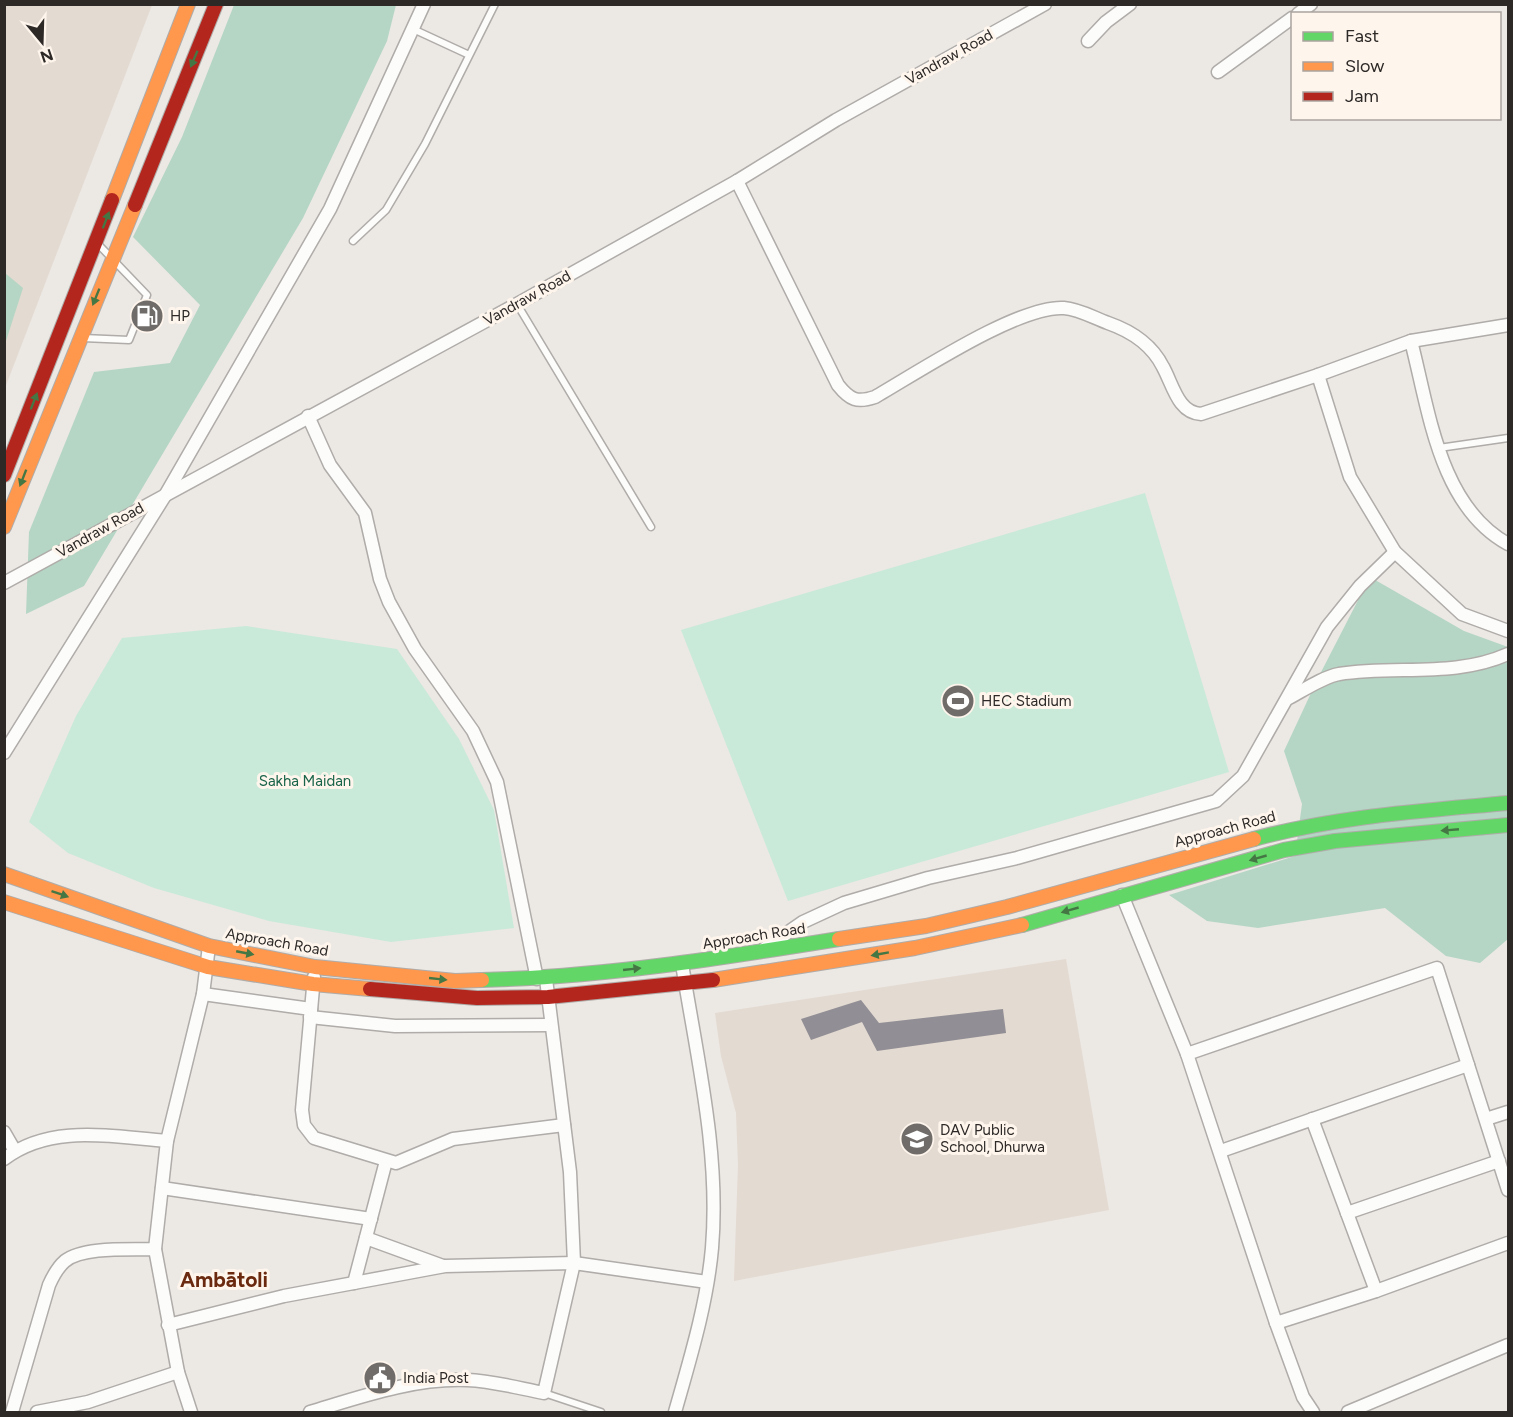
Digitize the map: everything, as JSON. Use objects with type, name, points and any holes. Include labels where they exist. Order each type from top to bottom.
[{"type":"street","points":[[4,475],[97,243],[188,4]]},
{"type":"street","points":[[4,527],[216,4]]},
{"type":"street","points":[[4,753],[166,494],[330,209],[424,4]]},
{"type":"street","name":"Vandraw Road","points":[[4,583],[737,182],[836,120],[1045,4]]},
{"type":"street","points":[[1088,41],[1106,22],[1130,4]]},
{"type":"street","points":[[1218,72],[1291,19]]},
{"type":"street","points":[[737,182],[838,385],[848,397],[856,401],[875,397],[1002,325],[1048,309],[1066,308],[1089,315],[1122,328],[1143,341],[1162,365],[1183,406],[1195,413],[1212,411],[1411,341],[1509,325]]},
{"type":"street","points":[[1411,341],[1439,448],[1462,499],[1485,527],[1509,544]]},
{"type":"street","points":[[1318,375],[1350,477],[1395,552],[1462,614],[1509,631]]},
{"type":"street","points":[[308,416],[330,465],[364,513],[380,579],[393,610],[415,649],[473,730],[496,782],[541,979],[548,997],[570,1172],[574,1263],[544,1393],[492,1383],[451,1380],[424,1382],[364,1396],[311,1412]]},
{"type":"street","points":[[760,952],[802,922],[844,903],[928,878],[1017,858],[1216,801],[1243,776],[1328,627],[1360,586],[1395,552]]},
{"type":"street","points":[[1289,698],[1337,674],[1445,670],[1489,663],[1509,654]]},
{"type":"street","name":"Approach Road","points":[[4,874],[209,946],[315,967],[455,981],[541,979],[682,964],[937,923],[1018,904],[1295,828],[1371,815],[1509,803]]},
{"type":"street","points":[[5,904],[208,967],[313,984],[477,998],[548,997],[686,984],[915,948],[1017,926],[1122,895],[1304,847],[1347,840],[1509,825]]},
{"type":"street","points":[[1122,895],[1187,1054],[1221,1151],[1276,1323],[1310,1412]]},
{"type":"street","points":[[191,1413],[178,1372],[155,1249],[167,1141],[203,994],[209,946]]},
{"type":"street","points":[[675,1413],[695,1342],[707,1282],[713,1216],[711,1150],[682,964]]},
{"type":"street","points":[[315,967],[302,1110],[307,1131],[320,1140],[386,1161],[404,1162],[453,1139],[564,1125]]},
{"type":"street","points":[[1187,1054],[1437,968],[1509,1190]]},
{"type":"street","points":[[203,994],[395,1026],[551,1025]]},
{"type":"street","points":[[1221,1151],[1468,1065]]},
{"type":"street","points":[[1486,1119],[1509,1112]]},
{"type":"street","points":[[1312,1119],[1376,1291]]},
{"type":"street","points":[[4,1132],[15,1151]]},
{"type":"street","points":[[4,1159],[15,1151],[62,1135],[167,1141]]},
{"type":"street","points":[[354,1283],[386,1161]]},
{"type":"street","points":[[1347,1213],[1499,1161]]},
{"type":"street","points":[[162,1188],[371,1219]]},
{"type":"street","points":[[366,1238],[445,1266]]},
{"type":"street","points":[[1276,1323],[1376,1291],[1509,1243]]},
{"type":"street","points":[[12,1413],[49,1285],[56,1271],[65,1261],[87,1253],[155,1249]]},
{"type":"street","points":[[168,1326],[284,1296],[445,1266],[574,1263],[707,1282]]},
{"type":"street","points":[[1348,1413],[1509,1345]]},
{"type":"street","points":[[38,1413],[88,1402],[178,1372]]},
{"type":"lane","points":[[354,241],[386,210],[425,144],[495,4]]},
{"type":"lane","points":[[413,28],[468,54]]},
{"type":"lane","points":[[79,338],[129,340],[147,295],[97,243]]},
{"type":"lane","points":[[517,304],[651,527]]},
{"type":"lane","points":[[1439,448],[1509,438]]},
{"type":"lane","points":[[544,1393],[601,1413]]},
{"type":"shaded area","points":[[5,5],[152,5],[5,388]]},
{"type":"shaded area","name":"DAV Public School, Dhurwa","points":[[1066,959],[1109,1210],[734,1281],[738,1165],[736,1113],[721,1056],[715,1013]]},
{"type":"green space","points":[[234,5],[396,5],[387,41],[303,218],[84,586],[26,614],[29,532],[94,372],[170,363],[200,305],[133,237],[182,137]]},
{"type":"green space","points":[[5,273],[23,288],[5,344]]},
{"type":"green space","name":"HEC Stadium","points":[[1145,493],[1229,772],[788,901],[681,630]]},
{"type":"green space","points":[[1370,577],[1464,631],[1508,647],[1508,939],[1480,963],[1446,956],[1385,908],[1258,928],[1207,921],[1169,895],[1295,856],[1302,804],[1284,751],[1318,678]]},
{"type":"green space","name":"Sakha Maidan","points":[[246,626],[397,649],[459,739],[494,810],[514,928],[391,942],[269,921],[154,888],[68,853],[29,822],[76,716],[122,638]]},
{"type":"building","points":[[861,1000],[879,1023],[1003,1009],[1006,1033],[877,1051],[862,1022],[811,1040],[801,1019]]},
{"type":"traffic: fast","points":[[1254,839],[1349,820],[1508,803]]},
{"type":"traffic: fast","points":[[1022,925],[1284,850],[1335,841],[1508,825]]},
{"type":"traffic: fast","points":[[482,980],[617,971],[706,960],[839,939]]},
{"type":"traffic: slow","points":[[112,200],[188,4]]},
{"type":"traffic: slow","points":[[4,527],[135,205]]},
{"type":"traffic: slow","points":[[839,939],[926,926],[1007,907],[1254,839]]},
{"type":"traffic: slow","points":[[4,874],[209,946],[315,967],[455,981],[482,980]]},
{"type":"traffic: slow","points":[[4,902],[208,967],[313,984],[370,989]]},
{"type":"traffic: slow","points":[[713,980],[915,948],[1022,925]]},
{"type":"traffic: jam","points":[[135,205],[216,4]]},
{"type":"traffic: jam","points":[[4,475],[112,200]]},
{"type":"traffic: jam","points":[[370,989],[477,998],[548,997],[713,980]]},
{"type":"place","name":"HP","points":[[147,316]]},
{"type":"place","name":"HEC Stadium","points":[[958,701]]},
{"type":"place","name":"DAV Public School, Dhurwa","points":[[917,1139]]},
{"type":"place","name":"India Post","points":[[380,1378]]},
{"type":"district","name":"Ambātoli","points":[[224,1280]]}]
